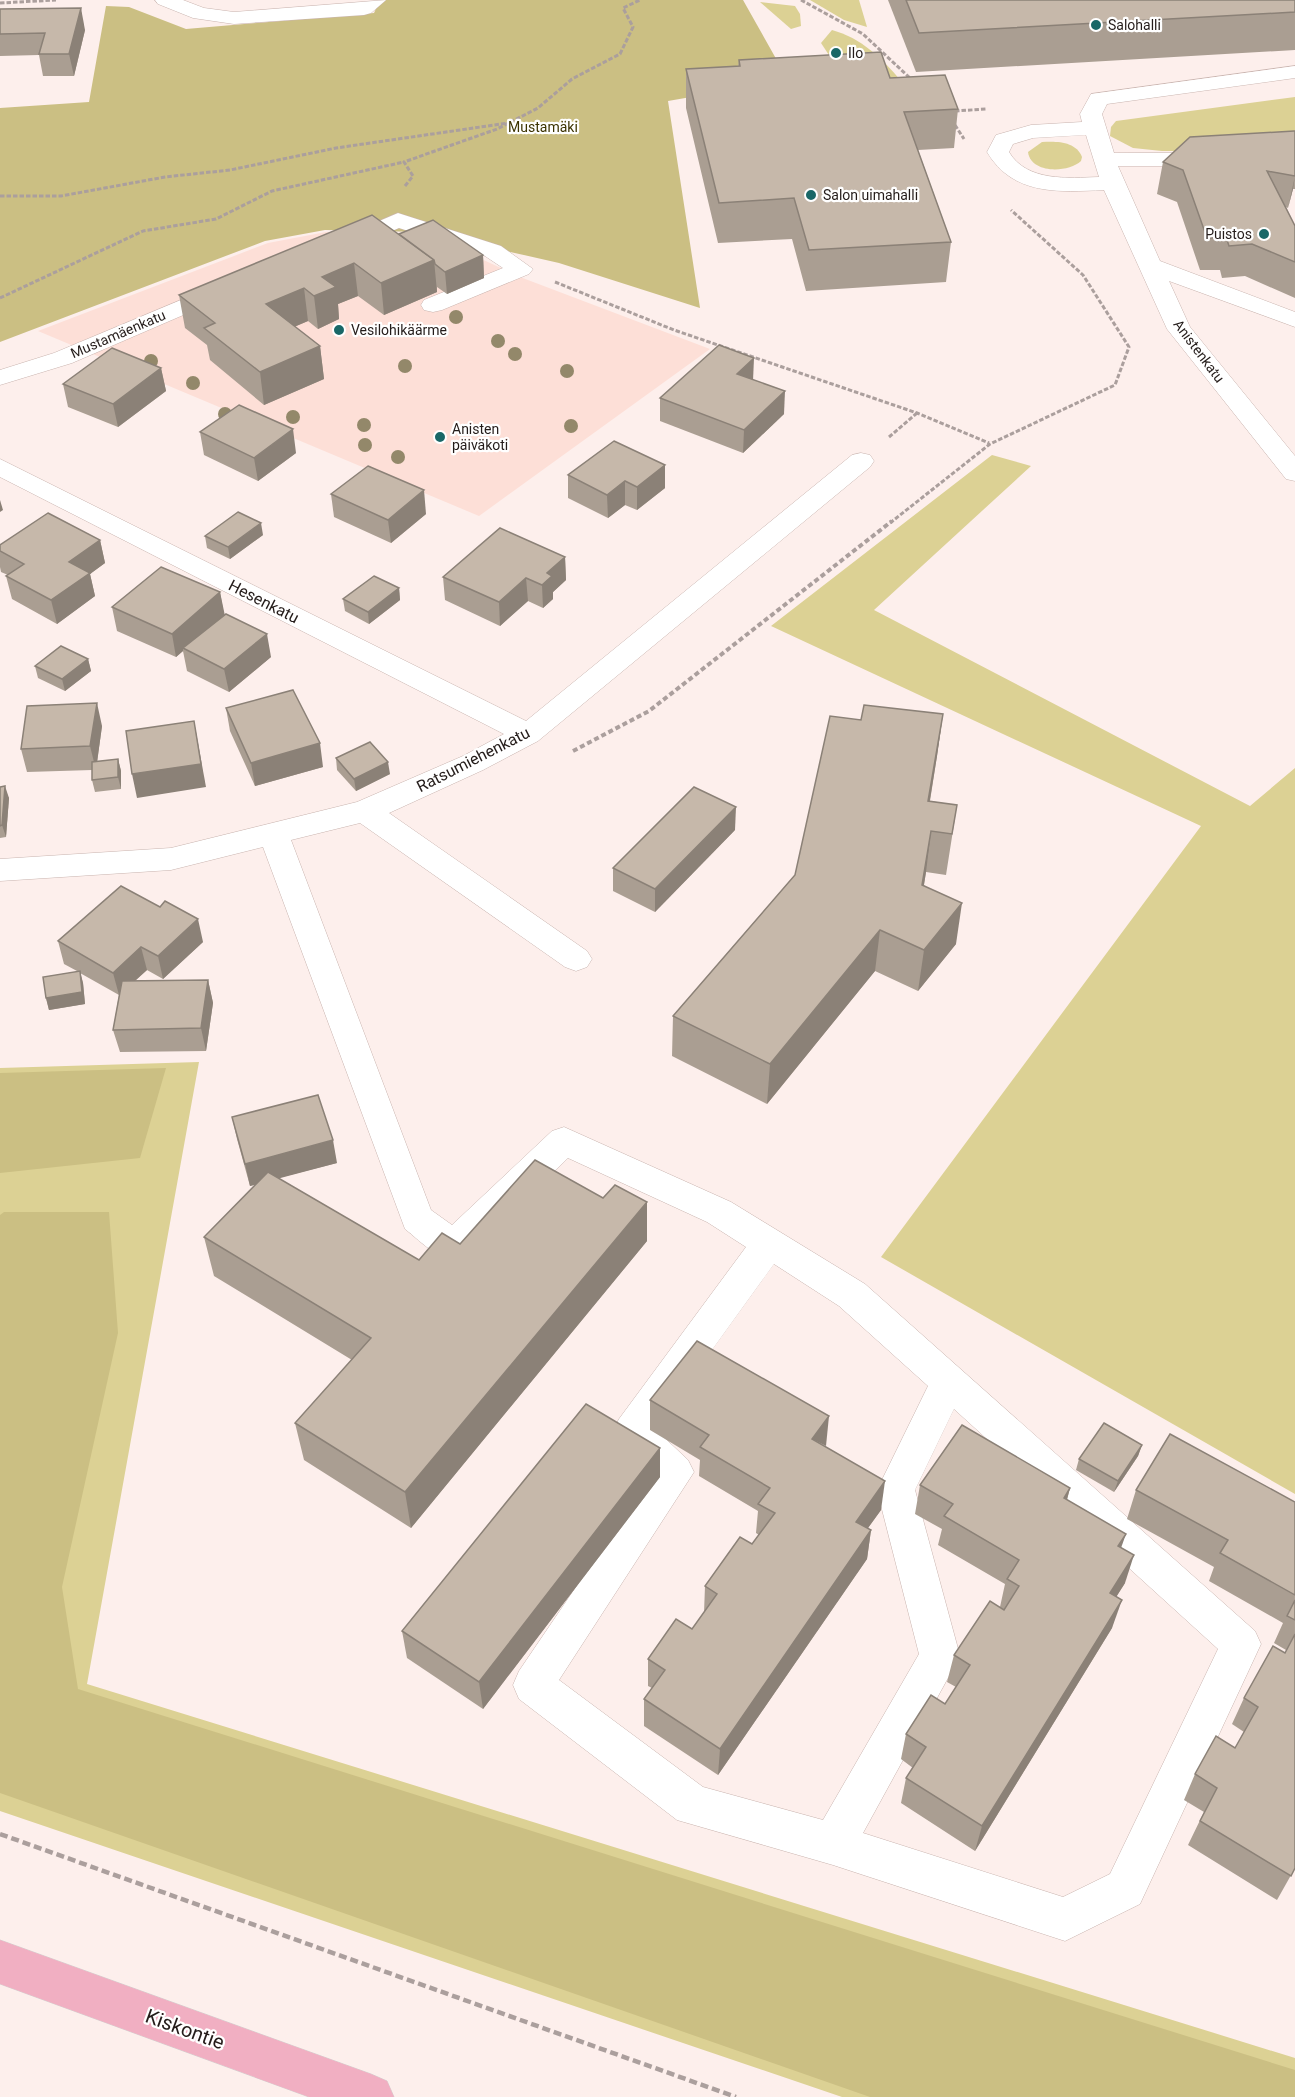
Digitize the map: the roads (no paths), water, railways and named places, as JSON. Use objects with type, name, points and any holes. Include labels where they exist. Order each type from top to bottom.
[{"type":"main road","name":"Kiskontie","points":[[0,1962],[371,2097]]},
{"type":"street","points":[[165,0],[200,14],[234,18],[364,9],[376,0]]},
{"type":"street","points":[[1295,72],[1099,99],[1091,114],[1095,128],[1031,132],[1004,140],[998,152],[1008,167],[1031,179],[1073,184],[1109,171],[1283,157],[1295,159]]},
{"type":"street","name":"Anistenkatu","points":[[1095,128],[1109,171],[1179,328],[1295,473]]},
{"type":"street","points":[[323,255],[398,220],[493,251],[521,269],[433,304]]},
{"type":"street","points":[[1151,266],[1295,320]]},
{"type":"street","name":"Mustamäenkatu","points":[[0,378],[63,358],[239,283]]},
{"type":"street","name":"Ratsumiehenkatu","points":[[0,870],[171,859],[365,811],[473,763],[528,734],[861,461]]},
{"type":"street","name":"Hesenkatu","points":[[0,467],[528,734]]},
{"type":"street","points":[[365,811],[576,959]]},
{"type":"street","points":[[274,834],[417,1219],[453,1246],[564,1141],[719,1212],[769,1243],[852,1295],[1241,1644],[1125,1889],[1065,1919],[833,1844],[692,1805],[533,1685],[675,1472],[632,1431],[769,1243]]},
{"type":"street","points":[[833,1844],[940,1656],[896,1490],[948,1382]]},
{"type":"place","name":"Salohalli","points":[[1096,25]]},
{"type":"place","name":"Ilo","points":[[836,53]]},
{"type":"place","name":"Salon uimahalli","points":[[811,195]]},
{"type":"place","name":"Puistos","points":[[1264,234]]},
{"type":"place","name":"Vesilohikäärme","points":[[339,330]]},
{"type":"place","name":"Anisten päiväkoti","points":[[440,437]]},
{"type":"park label","name":"Mustamäki","points":[[543,127]]}]
